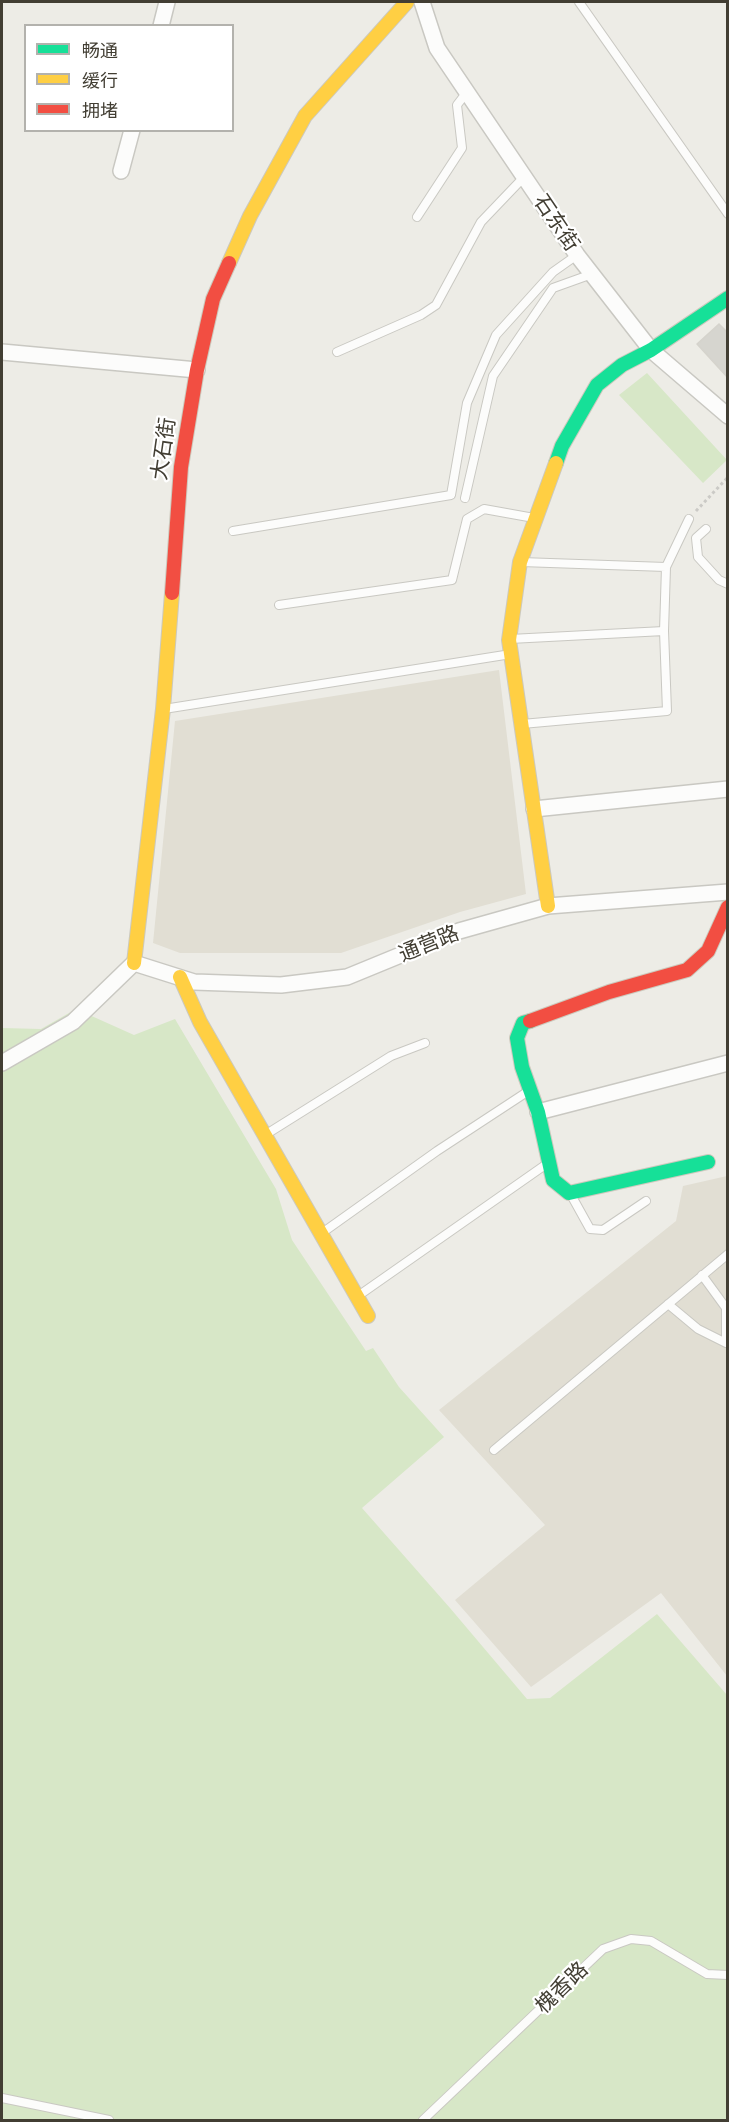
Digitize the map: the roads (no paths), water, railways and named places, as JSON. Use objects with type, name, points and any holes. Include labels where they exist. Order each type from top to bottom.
[{"type":"street","points":[[162,24],[167,2]]},
{"type":"street","name":"大石街","points":[[134,963],[163,709],[181,467],[196,370],[213,299],[250,216],[304,116],[407,2]]},
{"type":"street","name":"石东街","points":[[422,2],[437,48],[577,255],[651,350],[728,416]]},
{"type":"street","points":[[121,171],[131,132]]},
{"type":"street","points":[[548,906],[509,640],[520,562],[562,446],[597,385],[622,365],[651,350],[728,298]]},
{"type":"street","points":[[2,352],[196,370]]},
{"type":"street","points":[[534,809],[728,789]]},
{"type":"street","name":"通营路","points":[[134,963],[194,982],[280,985],[347,977],[459,931],[548,906],[728,892]]},
{"type":"street","points":[[708,1162],[569,1193],[553,1180],[538,1112],[522,1067],[517,1038],[523,1023],[609,992],[687,970],[708,951],[728,907]]},
{"type":"street","points":[[2,1063],[73,1022],[134,963]]},
{"type":"street","points":[[180,977],[200,1022],[368,1316]]},
{"type":"street","points":[[538,1112],[728,1063]]},
{"type":"lane","points":[[579,2],[728,213]]},
{"type":"lane","points":[[417,217],[462,148],[457,105],[467,92]]},
{"type":"lane","points":[[337,352],[421,315],[436,305],[481,222],[524,177]]},
{"type":"lane","points":[[233,531],[451,495],[467,403],[496,335],[553,272],[577,255]]},
{"type":"lane","points":[[465,498],[493,376],[553,288],[592,274]]},
{"type":"lane","points":[[279,605],[452,580],[467,519],[484,508],[536,518]]},
{"type":"lane","points":[[521,724],[667,711],[664,631],[666,567],[689,519]]},
{"type":"lane","points":[[706,529],[696,538],[698,557],[719,579],[728,584]]},
{"type":"lane","points":[[520,562],[666,567]]},
{"type":"lane","points":[[509,640],[664,631]]},
{"type":"lane","points":[[163,709],[511,654]]},
{"type":"lane","points":[[264,1135],[391,1056],[425,1043]]},
{"type":"lane","points":[[321,1233],[437,1150],[531,1089]]},
{"type":"lane","points":[[357,1297],[549,1162]]},
{"type":"lane","points":[[569,1193],[590,1229],[603,1230],[646,1201]]},
{"type":"lane","points":[[494,1450],[728,1254]]},
{"type":"lane","points":[[668,1304],[698,1329],[727,1344],[726,1308],[702,1275]]},
{"type":"lane","name":"槐香路","points":[[423,2121],[603,1949],[631,1939],[651,1941],[706,1974],[728,1975]]},
{"type":"lane","points":[[2,2098],[110,2121]]}]
